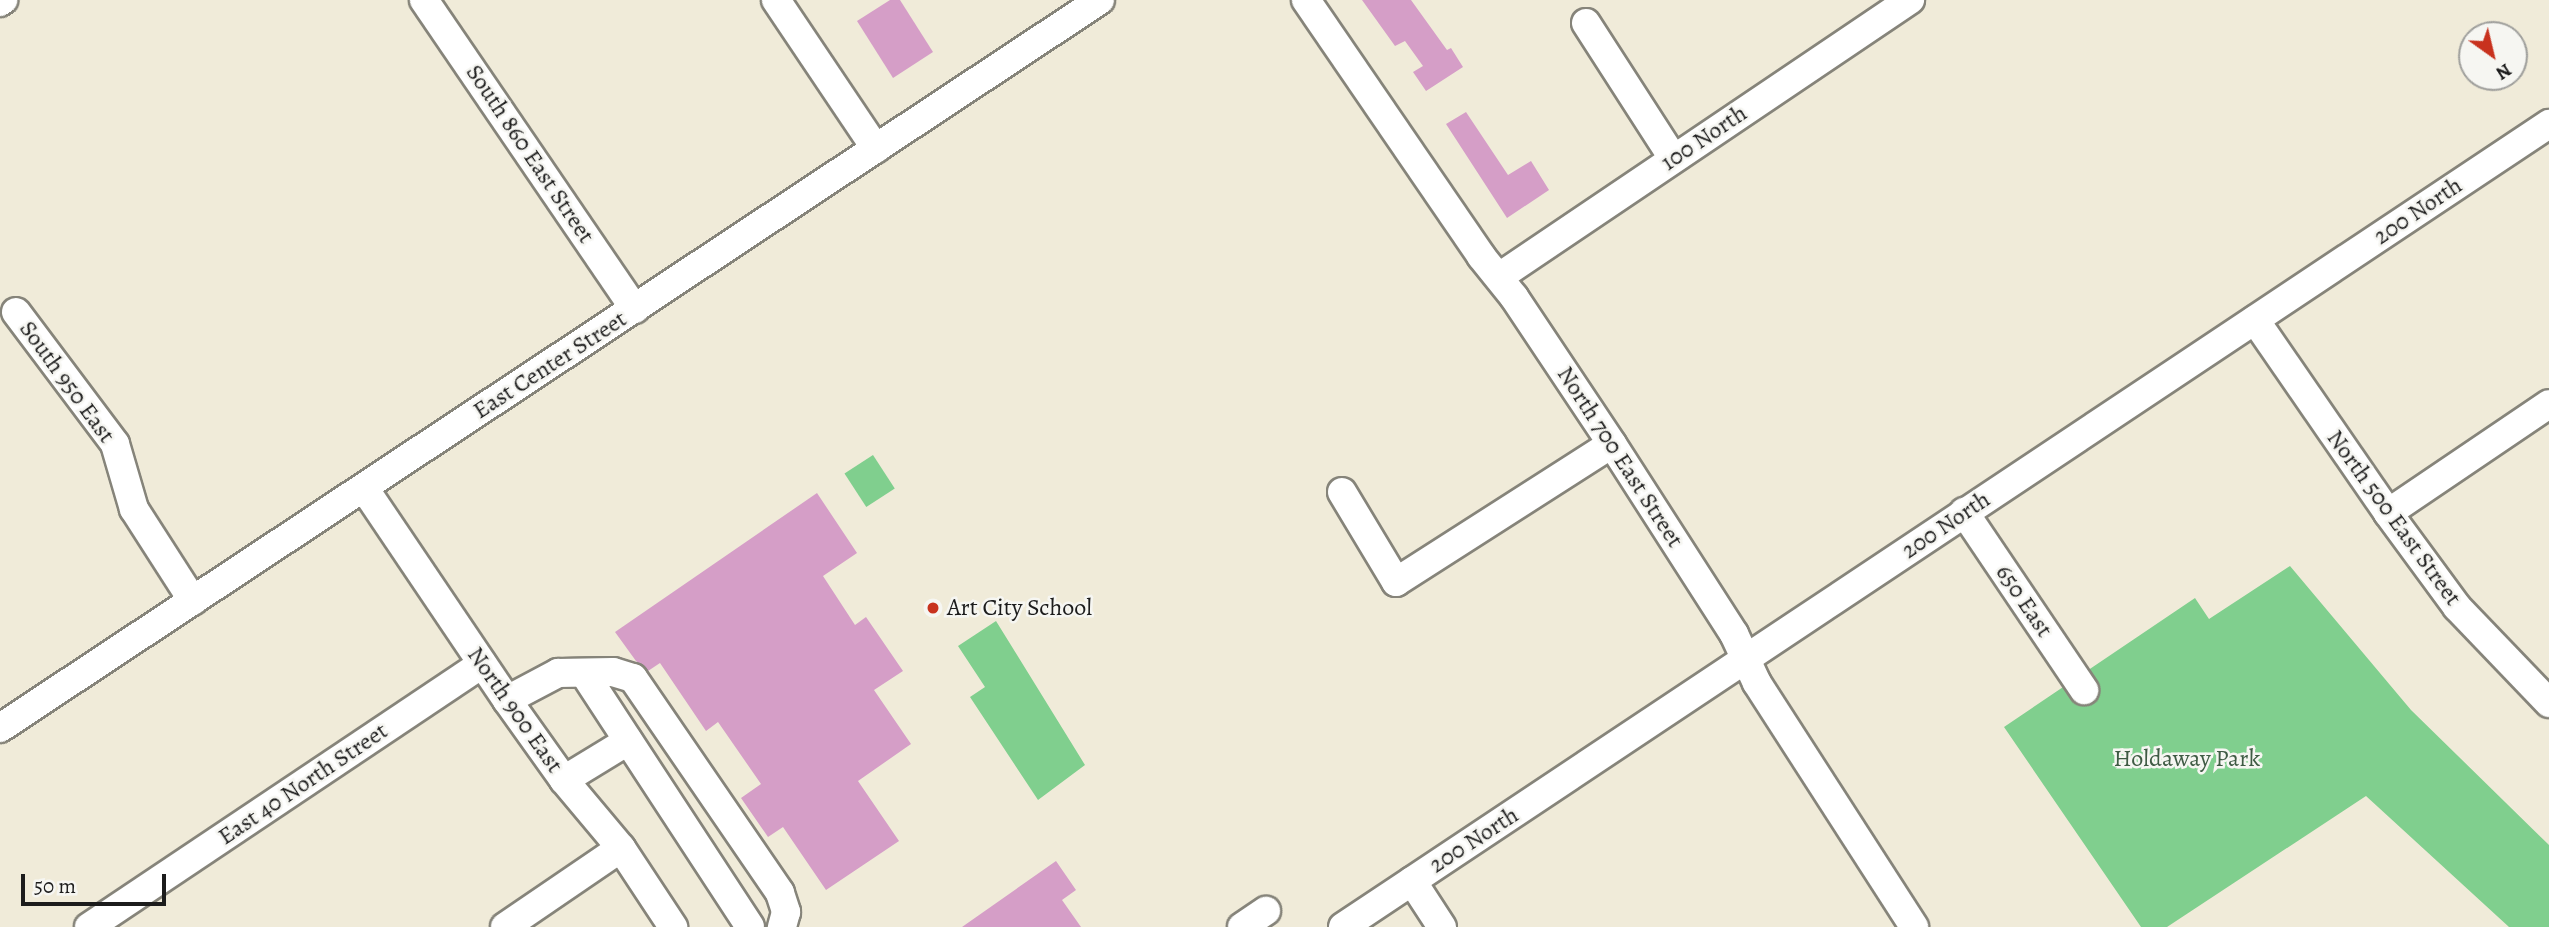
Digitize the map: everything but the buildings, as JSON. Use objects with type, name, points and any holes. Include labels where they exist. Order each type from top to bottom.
[{"type":"street","name":"South 860 East Street","points":[[424,0],[635,309]]},
{"type":"street","points":[[776,0],[876,149]]},
{"type":"street","name":"East Center Street","points":[[0,728],[1100,0]]},
{"type":"street","name":"North 700 East Street","points":[[1306,0],[1612,444],[1734,634],[1757,683],[1909,925]]},
{"type":"street","name":"100 North","points":[[1499,277],[1910,0]]},
{"type":"street","points":[[1586,23],[1673,158]]},
{"type":"street","name":"200 North","points":[[1343,927],[2549,124]]},
{"type":"street","name":"South 950 East","points":[[16,312],[115,444],[134,509],[192,601]]},
{"type":"street","name":"North 500 East Street","points":[[2255,320],[2388,513],[2457,607],[2549,703]]},
{"type":"street","points":[[2388,513],[2549,404]]},
{"type":"street","points":[[1342,492],[1396,582],[1612,444]]},
{"type":"street","name":"North 900 East","points":[[364,488],[507,700],[564,780],[621,848],[673,927]]},
{"type":"street","name":"650 East","points":[[1964,512],[2084,690]]},
{"type":"street","name":"East 40 North Street","points":[[89,927],[482,664]]},
{"type":"street","points":[[507,700],[558,673],[613,672],[638,682],[780,893],[786,912],[782,927]]},
{"type":"street","points":[[583,673],[750,927]]},
{"type":"street","points":[[564,780],[628,741]]},
{"type":"street","points":[[505,927],[621,848]]},
{"type":"street","points":[[1412,881],[1443,927]]},
{"type":"street","points":[[1242,927],[1266,911]]},
{"type":"green space","points":[[873,455],[895,489],[866,507],[844,474]]},
{"type":"green space","name":"Holdaway Park","points":[[2290,566],[2411,710],[2549,845],[2549,927],[2509,927],[2366,796],[2167,927],[2141,927],[2004,727],[2195,598],[2209,619]]},
{"type":"green space","points":[[996,621],[1085,765],[1038,800],[970,697],[985,687],[958,646]]},
{"type":"place","name":"Art City School","points":[[933,608]]}]
